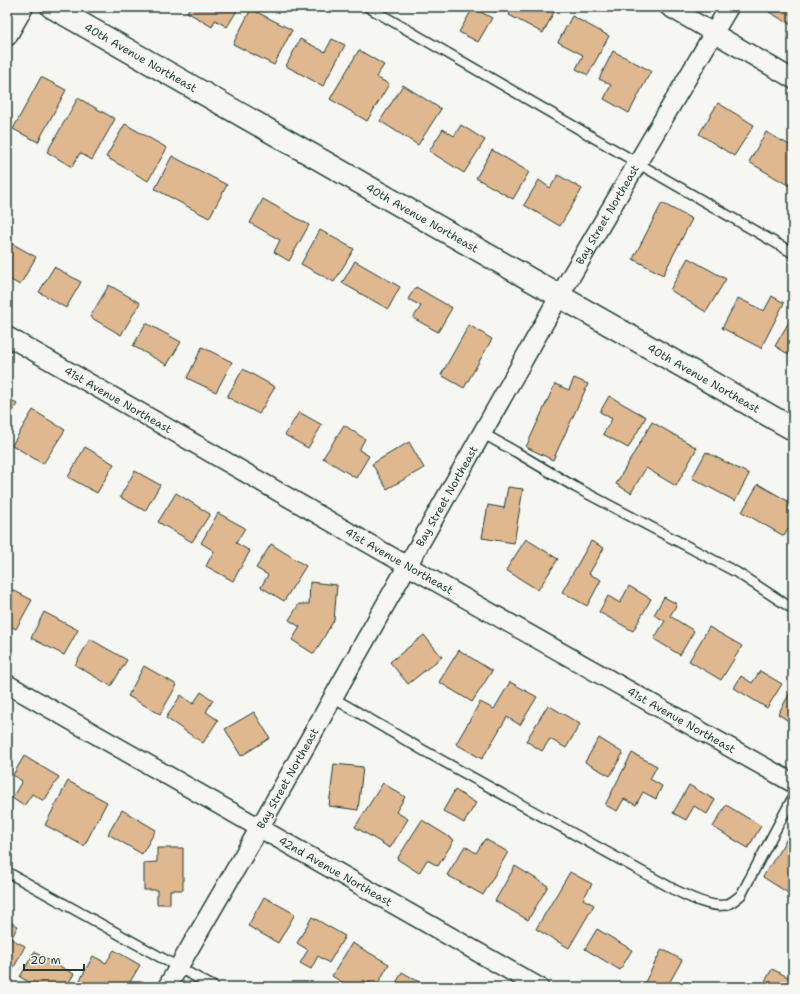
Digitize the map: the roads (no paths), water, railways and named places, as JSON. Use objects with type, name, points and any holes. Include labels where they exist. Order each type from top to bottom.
[{"type":"street","points":[[7,37],[24,7]]},
{"type":"street","name":"40th Avenue Northeast","points":[[52,7],[793,429]]},
{"type":"street","points":[[669,7],[793,79]]},
{"type":"street","name":"Bay Street Northeast","points":[[167,987],[260,827],[560,295],[729,7]]},
{"type":"street","name":"41st Avenue Northeast","points":[[7,336],[408,566],[793,783]]},
{"type":"street","name":"42nd Avenue Northeast","points":[[7,684],[539,987]]},
{"type":"lane","points":[[368,7],[793,253]]},
{"type":"lane","points":[[482,433],[575,488],[736,572],[793,609]]},
{"type":"lane","points":[[333,698],[675,890],[692,899],[712,905],[728,905],[742,895],[793,797]]},
{"type":"lane","points":[[7,872],[214,987]]}]
